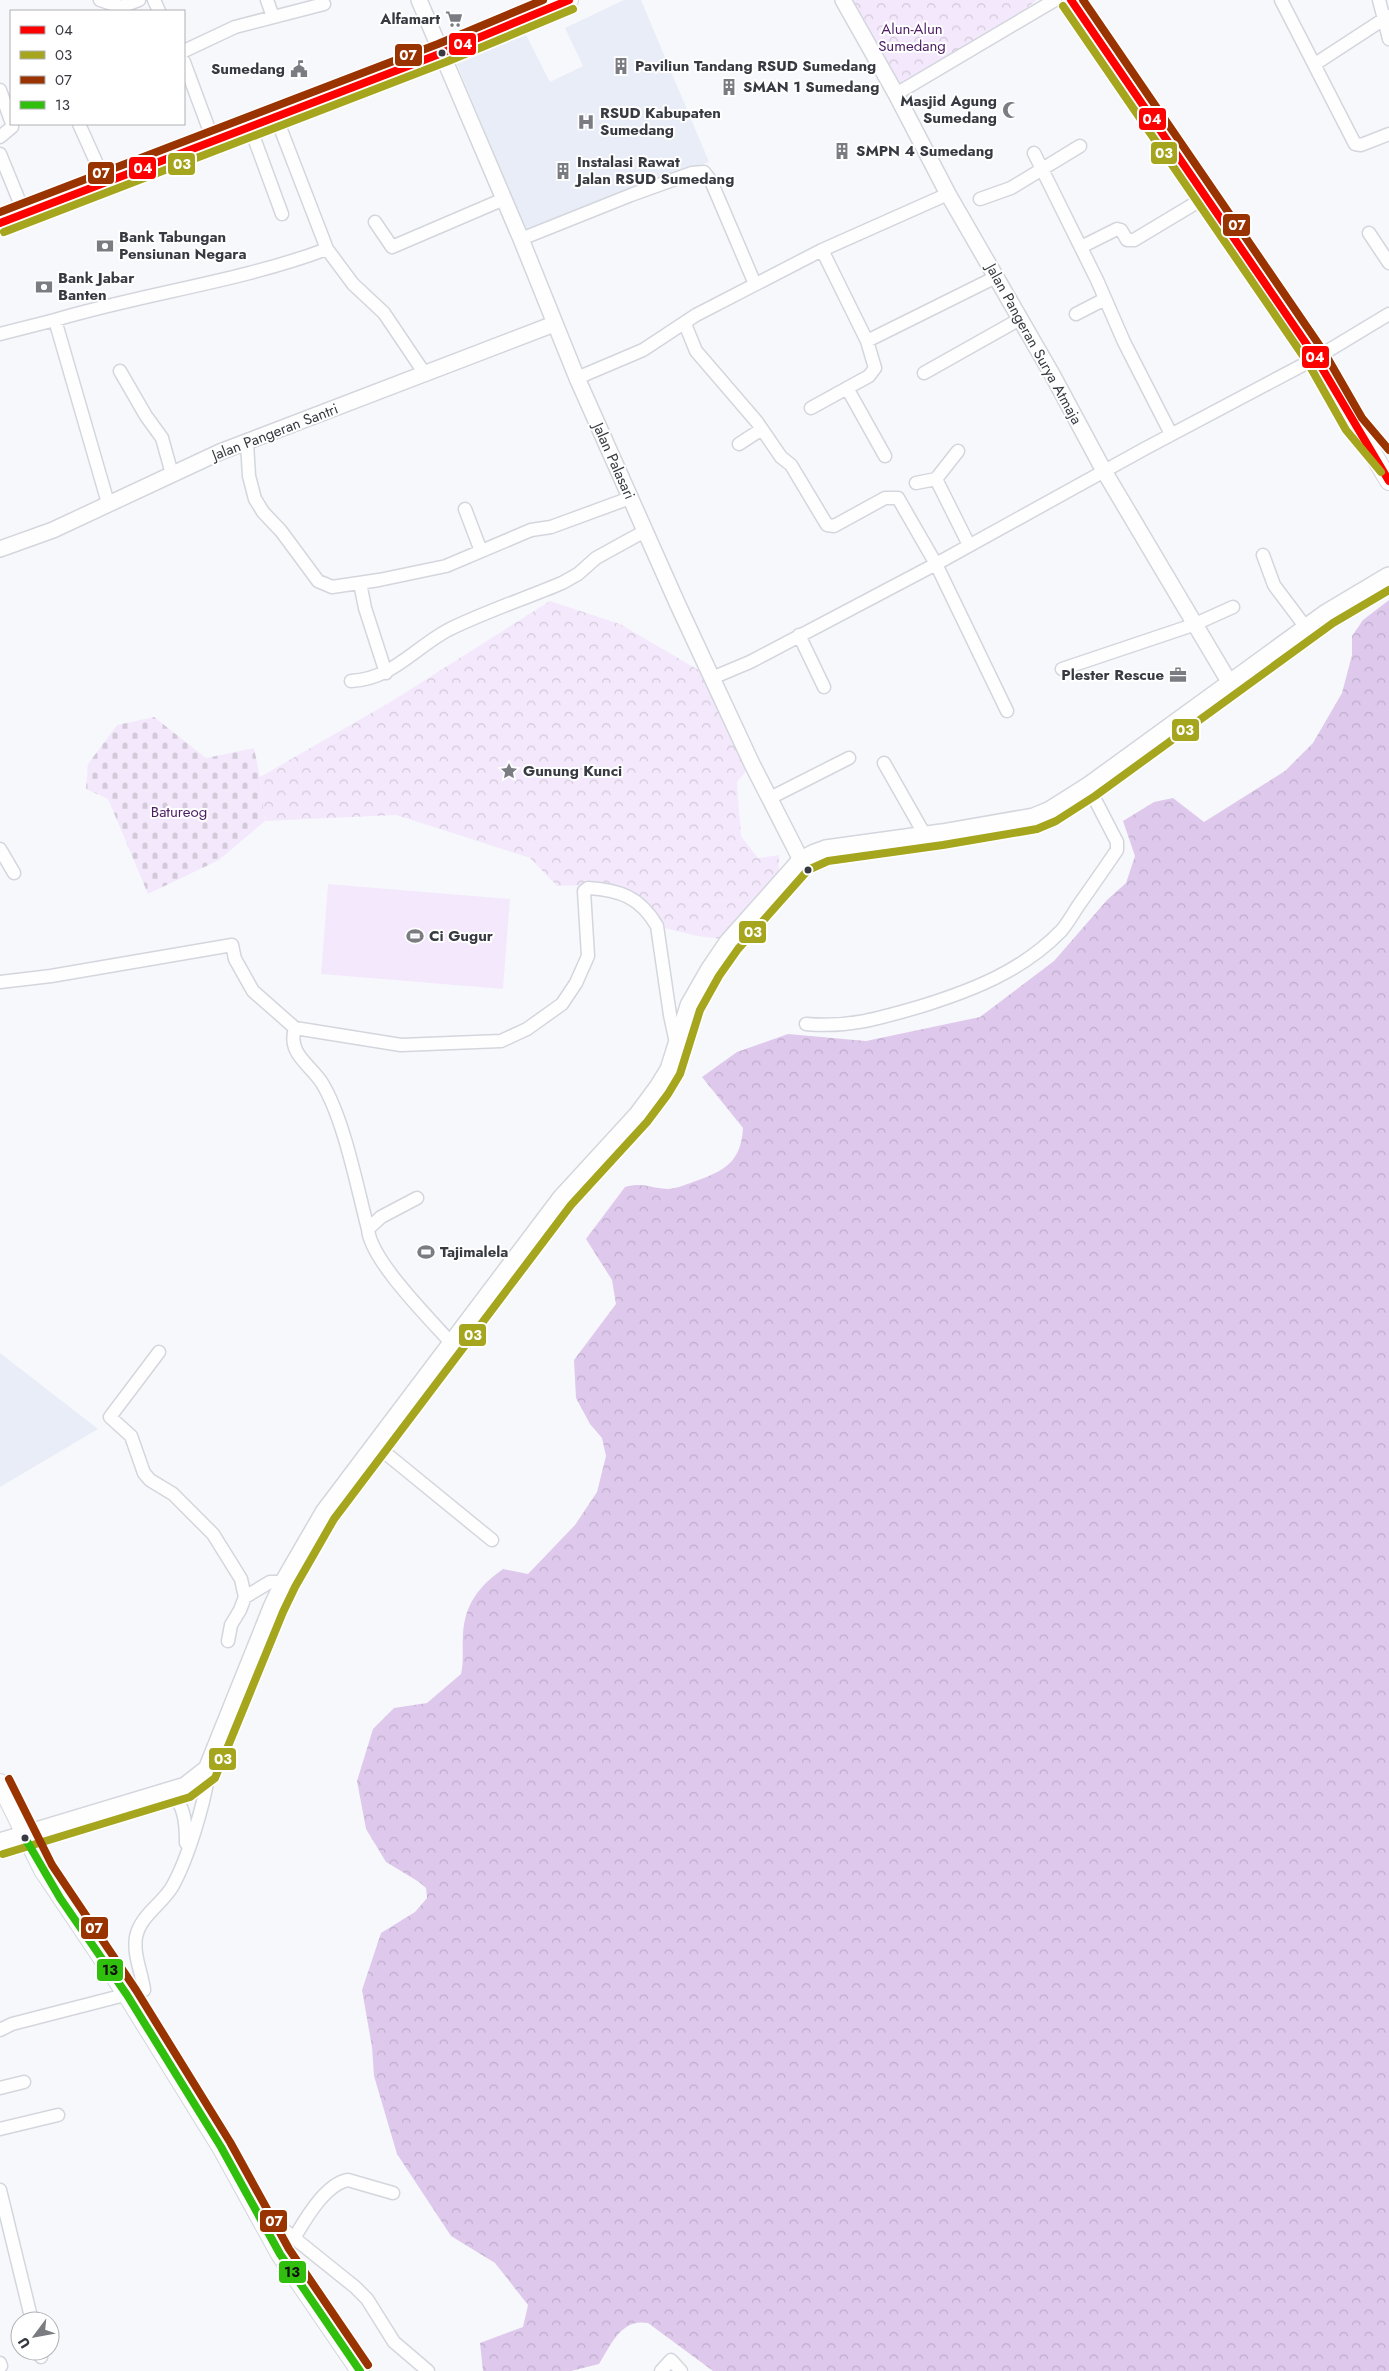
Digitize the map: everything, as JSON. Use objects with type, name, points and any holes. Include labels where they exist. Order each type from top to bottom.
[{"type":"highway","points":[[1327,615],[1341,599],[1389,562]]},
{"type":"highway","points":[[0,1844],[171,1793],[193,1784],[208,1770],[286,1582],[326,1513],[378,1447],[563,1199],[655,1094],[671,1070],[691,1006],[710,971],[730,943],[802,862],[826,851],[1034,819],[1051,812],[1089,788],[1327,615],[1389,578]]},
{"type":"main road","points":[[0,223],[106,184],[213,140],[442,53],[544,4],[569,0]]},
{"type":"main road","points":[[1071,0],[1204,198],[1316,358],[1389,481]]},
{"type":"main road","points":[[1361,433],[1389,466]]},
{"type":"main road","points":[[0,1784],[25,1838],[60,1898],[127,1995],[221,2147],[250,2203],[280,2254],[360,2371]]},
{"type":"street","points":[[100,0],[121,7],[139,0]]},
{"type":"street","points":[[267,0],[273,17]]},
{"type":"street","name":"Jalan Palasari","points":[[419,0],[521,239],[554,324],[630,498],[712,678],[802,862]]},
{"type":"street","name":"Jalan Pangeran Surya Atmaja","points":[[843,0],[896,94],[948,194],[1104,471],[1193,625],[1231,685]]},
{"type":"street","points":[[896,94],[1055,0]]},
{"type":"street","points":[[1281,0],[1355,144],[1361,145],[1389,134]]},
{"type":"street","points":[[1379,0],[1387,18],[1389,39]]},
{"type":"street","points":[[185,51],[236,27],[324,4]]},
{"type":"street","points":[[1314,64],[1387,18]]},
{"type":"street","points":[[185,65],[213,140]]},
{"type":"street","points":[[0,90],[10,118]]},
{"type":"street","points":[[276,117],[327,250],[353,284],[384,313],[425,374]]},
{"type":"street","points":[[0,137],[12,125]]},
{"type":"street","points":[[79,125],[106,184]]},
{"type":"street","points":[[250,127],[282,214]]},
{"type":"street","points":[[980,199],[1011,188],[1080,146]]},
{"type":"street","points":[[1034,153],[1081,247],[1128,350],[1171,434]]},
{"type":"street","points":[[0,154],[25,215]]},
{"type":"street","points":[[521,239],[631,195],[692,173],[704,172],[711,181],[755,284]]},
{"type":"street","points":[[577,378],[643,350],[696,315],[822,250],[948,194]]},
{"type":"street","points":[[1081,247],[1117,229],[1121,230],[1127,240],[1134,240],[1204,198]]},
{"type":"street","points":[[375,222],[392,247],[504,199]]},
{"type":"street","points":[[1369,232],[1389,263]]},
{"type":"street","points":[[0,334],[96,308],[255,272],[327,250]]},
{"type":"street","points":[[811,408],[869,376],[874,371],[874,361],[867,341],[822,250]]},
{"type":"street","points":[[867,341],[996,277]]},
{"type":"street","points":[[1076,314],[1105,299]]},
{"type":"street","points":[[712,678],[750,662],[936,564],[1171,434],[1316,358],[1389,314]]},
{"type":"street","points":[[924,373],[1020,319]]},
{"type":"street","points":[[55,320],[108,503]]},
{"type":"street","name":"Jalan Pangeran Santri","points":[[0,549],[53,530],[172,474],[247,443],[554,324]]},
{"type":"street","points":[[685,324],[692,344],[701,358],[762,429],[781,457],[793,467],[827,525],[834,526],[885,498],[898,498],[936,564],[1007,711]]},
{"type":"street","points":[[120,371],[146,416],[162,438],[172,474]]},
{"type":"street","points":[[847,388],[885,456]]},
{"type":"street","points":[[739,444],[762,429]]},
{"type":"street","points":[[247,443],[249,476],[255,499],[263,512],[281,530],[318,581],[332,587],[446,566],[531,530],[551,527],[630,498]]},
{"type":"street","points":[[916,482],[936,479],[958,451]]},
{"type":"street","points":[[936,479],[969,545]]},
{"type":"street","points":[[465,509],[481,551]]},
{"type":"street","points":[[351,681],[366,680],[386,673],[427,642],[450,630],[562,583],[578,574],[596,558],[645,531]]},
{"type":"street","points":[[1263,555],[1274,585],[1307,629]]},
{"type":"street","points":[[360,583],[365,608],[386,673]]},
{"type":"street","points":[[1062,669],[1193,625],[1233,607]]},
{"type":"street","points":[[799,635],[824,686]]},
{"type":"street","points":[[770,798],[849,758]]},
{"type":"street","points":[[884,763],[926,837]]},
{"type":"street","points":[[806,1024],[829,1026],[862,1023],[898,1013],[958,994],[1001,977],[1037,953],[1062,930],[1117,850],[1117,842],[1089,788]]},
{"type":"street","points":[[0,848],[14,873]]},
{"type":"street","points":[[0,982],[51,976],[232,945],[235,959],[253,991],[295,1028],[401,1045],[501,1041],[527,1029],[562,1004],[576,984],[588,956],[588,930],[584,893],[588,888],[611,890],[624,894],[650,913],[657,926],[670,1015],[678,1051]]},
{"type":"street","points":[[295,1028],[293,1034],[296,1051],[322,1083],[338,1120],[370,1241],[382,1261],[453,1345]]},
{"type":"street","points":[[368,1229],[381,1217],[417,1198]]},
{"type":"street","points":[[159,1352],[110,1417],[130,1436],[144,1473],[150,1480],[173,1494],[213,1534],[241,1580],[244,1597],[240,1610],[231,1625],[228,1641]]},
{"type":"street","points":[[378,1447],[492,1540]]},
{"type":"street","points":[[244,1597],[270,1582],[286,1582]]},
{"type":"street","points":[[0,2030],[12,2024],[144,1990],[138,1965],[136,1937],[141,1924],[170,1890],[181,1870],[205,1794],[208,1770]]},
{"type":"street","points":[[171,1793],[180,1803],[186,1828],[186,1851]]},
{"type":"street","points":[[0,2088],[24,2082]]},
{"type":"street","points":[[0,2129],[58,2115]]},
{"type":"street","points":[[294,2238],[313,2208],[328,2192],[342,2182],[348,2180],[393,2193]]},
{"type":"street","points":[[0,2190],[30,2311]]},
{"type":"street","points":[[250,2203],[367,2299],[415,2371]]},
{"type":"street","points":[[394,2342],[428,2371]]},
{"type":"street","points":[[660,2371],[671,2360],[681,2371]]},
{"type":"shaded area","name":"RSUD Kabupaten Sumedang","points":[[624,0],[641,0],[709,162],[527,234],[457,64],[526,35],[550,82],[583,66],[565,28]]},
{"type":"shaded area","points":[[0,1353],[98,1429],[0,1487]]},
{"type":"green space","name":"Alun-Alun Sumedang","points":[[845,0],[1037,0],[973,47],[897,93]]},
{"type":"green space","points":[[1389,600],[1389,2371],[713,2371],[648,2323],[639,2323],[631,2325],[618,2334],[599,2364],[571,2371],[483,2371],[480,2343],[523,2327],[528,2305],[495,2263],[451,2236],[397,2154],[374,2076],[372,2047],[362,1990],[381,1933],[415,1912],[427,1898],[426,1888],[386,1862],[366,1829],[357,1781],[373,1729],[394,1708],[427,1703],[461,1674],[464,1623],[470,1605],[480,1589],[503,1569],[528,1574],[575,1525],[597,1492],[606,1456],[602,1438],[590,1424],[576,1398],[574,1360],[616,1304],[612,1280],[586,1239],[625,1187],[637,1185],[667,1189],[677,1188],[714,1174],[729,1164],[734,1158],[742,1140],[743,1128],[702,1077],[737,1052],[788,1034],[866,1041],[980,1017],[1054,961],[1107,900],[1126,883],[1135,856],[1123,821],[1154,802],[1173,798],[1204,822],[1285,771],[1313,743],[1342,693],[1352,655],[1352,636],[1363,620]]},
{"type":"green space","name":"Gunung Kunci","points":[[550,601],[620,624],[712,678],[752,764],[737,782],[741,836],[758,858],[779,855],[778,894],[737,941],[697,936],[656,926],[618,895],[588,885],[557,886],[530,858],[396,815],[265,821],[260,777],[392,701]]},
{"type":"green space","name":"Batureog","points":[[154,717],[206,758],[254,748],[260,777],[265,821],[219,860],[148,894],[108,799],[86,789],[88,764],[117,725]]},
{"type":"green space","name":"Ci Gugur","points":[[328,884],[510,899],[503,989],[321,974]]},
{"type":"transit line","name":"07","points":[[0,212],[438,44],[543,0]]},
{"type":"transit line","name":"04","points":[[0,223],[442,53],[569,0]]},
{"type":"transit line","name":"04","points":[[1071,0],[1316,358],[1389,481]]},
{"type":"transit line","name":"07","points":[[1083,0],[1324,352],[1362,418],[1389,450]]},
{"type":"transit line","name":"03","points":[[1063,6],[1308,363],[1346,430],[1381,472]]},
{"type":"transit line","name":"03","points":[[4,232],[446,62],[573,9]]},
{"type":"transit line","name":"03","points":[[3,1854],[190,1797],[215,1778],[283,1612],[334,1519],[571,1205],[647,1122],[668,1094],[680,1074],[700,1010],[719,976],[738,949],[808,870],[828,861],[943,845],[1037,829],[1056,821],[1095,796],[1333,623],[1389,590]]},
{"type":"transit line","name":"07","points":[[9,1779],[52,1865],[136,1990],[230,2142],[289,2249],[368,2365]]},
{"type":"transit line","name":"13","points":[[25,1838],[60,1898],[127,1995],[221,2147],[280,2254],[360,2371]]},
{"type":"place","name":"Alfamart","points":[[454,19]]},
{"type":"place","name":"Paviliun Tandang RSUD Sumedang","points":[[621,66]]},
{"type":"place","name":"Sumedang","points":[[299,69]]},
{"type":"place","name":"SMAN 1 Sumedang","points":[[729,87]]},
{"type":"place","name":"Masjid Agung Sumedang","points":[[1011,110]]},
{"type":"place","name":"RSUD Kabupaten Sumedang","points":[[586,122]]},
{"type":"place","name":"SMPN 4 Sumedang","points":[[842,151]]},
{"type":"place","name":"Instalasi Rawat Jalan RSUD Sumedang","points":[[563,171]]},
{"type":"place","name":"Bank Tabungan Pensiunan Negara","points":[[105,246]]},
{"type":"place","name":"Bank Jabar Banten","points":[[44,287]]},
{"type":"place","name":"Plester Rescue","points":[[1178,675]]},
{"type":"place","name":"Gunung Kunci","points":[[509,771]]},
{"type":"place","name":"Ci Gugur","points":[[415,936]]},
{"type":"place","name":"Tajimalela","points":[[426,1252]]}]
